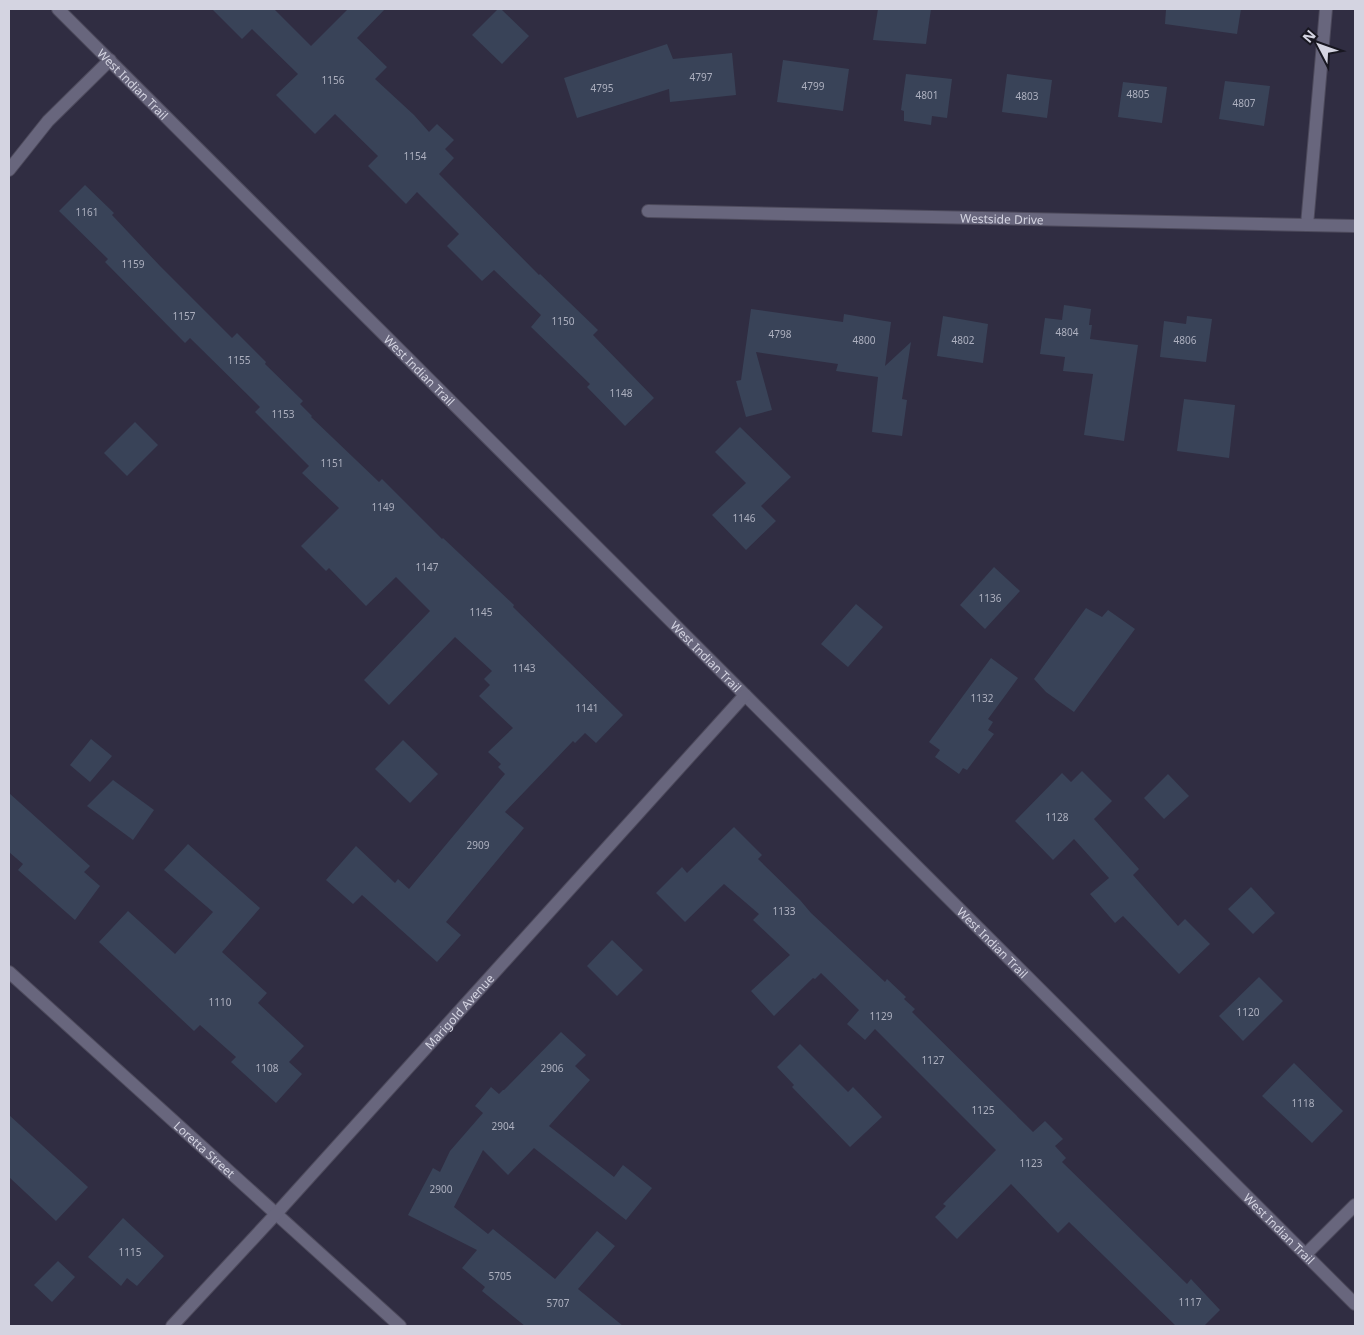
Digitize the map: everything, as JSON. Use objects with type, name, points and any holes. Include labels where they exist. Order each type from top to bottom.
[{"type":"street","name":"West Indian Trail","points":[[58,9],[1355,1304]]},
{"type":"street","points":[[1307,225],[1326,9]]},
{"type":"street","points":[[9,170],[48,121],[110,60]]},
{"type":"street","name":"Westside Drive","points":[[648,211],[1355,226]]},
{"type":"street","name":"Marigold Avenue","points":[[172,1326],[275,1215],[744,695]]},
{"type":"street","name":"Loretta Street","points":[[9,972],[275,1215],[400,1326]]},
{"type":"street","points":[[1306,1254],[1355,1205]]},
{"type":"building","points":[[212,9],[274,9],[311,46],[348,9],[385,9],[357,38],[387,67],[375,79],[414,115],[429,132],[437,124],[454,140],[445,149],[454,158],[439,174],[539,275],[598,330],[593,335],[654,398],[625,426],[587,387],[590,384],[531,327],[541,315],[494,270],[482,281],[447,246],[459,234],[417,192],[406,204],[368,166],[378,156],[335,114],[315,134],[276,95],[298,74],[252,29],[242,39]]},
{"type":"building","points":[[498,9],[501,9],[529,36],[502,64],[472,35]]},
{"type":"building","points":[[878,9],[931,9],[926,44],[873,40]]},
{"type":"building","points":[[1166,9],[1241,9],[1237,34],[1165,24]]},
{"type":"building","points":[[667,44],[673,59],[732,53],[736,95],[670,102],[669,89],[577,118],[564,78]]},
{"type":"building","points":[[783,60],[849,69],[843,111],[777,102]]},
{"type":"building","points":[[906,74],[952,79],[947,118],[932,116],[931,125],[904,121],[904,111],[901,110]]},
{"type":"building","points":[[1007,74],[1052,80],[1047,118],[1002,112]]},
{"type":"building","points":[[1225,81],[1270,86],[1264,126],[1219,119]]},
{"type":"building","points":[[1123,82],[1167,87],[1162,123],[1118,117]]},
{"type":"building","points":[[85,185],[114,213],[112,215],[160,266],[232,338],[237,333],[266,362],[265,364],[303,401],[300,404],[311,417],[379,482],[382,479],[442,539],[514,605],[513,607],[623,715],[596,743],[585,733],[575,743],[573,741],[505,812],[524,828],[446,922],[461,935],[437,962],[362,895],[353,904],[326,880],[356,846],[395,883],[398,879],[409,889],[505,774],[498,767],[501,764],[488,752],[513,728],[479,696],[490,685],[484,679],[492,671],[455,637],[389,705],[364,680],[430,611],[396,577],[366,606],[329,568],[326,571],[301,546],[339,508],[302,473],[309,466],[255,412],[260,407],[190,338],[185,343],[105,262],[108,259],[59,211]]},
{"type":"building","points":[[1064,305],[1091,309],[1089,325],[1092,325],[1090,339],[1138,345],[1124,441],[1084,435],[1093,374],[1063,371],[1065,357],[1040,354],[1045,318],[1062,320]]},
{"type":"building","points":[[751,309],[843,322],[844,314],[891,322],[885,366],[911,342],[902,399],[907,400],[902,436],[872,432],[878,377],[836,371],[838,364],[756,352],[772,410],[746,417],[736,381],[741,380]]},
{"type":"building","points":[[943,316],[988,324],[983,363],[937,356]]},
{"type":"building","points":[[1187,316],[1212,319],[1206,362],[1160,357],[1164,321],[1186,324]]},
{"type":"building","points":[[1184,399],[1235,405],[1229,458],[1177,451]]},
{"type":"building","points":[[135,422],[158,445],[127,476],[104,453]]},
{"type":"building","points":[[740,427],[791,477],[761,506],[776,521],[746,550],[712,515],[746,483],[715,452]]},
{"type":"building","points":[[994,567],[1020,591],[985,629],[960,605]]},
{"type":"building","points":[[856,604],[883,627],[848,667],[821,644]]},
{"type":"building","points":[[1086,608],[1102,617],[1108,610],[1135,629],[1074,712],[1046,692],[1034,679]]},
{"type":"building","points":[[991,658],[1018,678],[988,719],[993,722],[988,730],[994,734],[967,770],[963,768],[959,774],[935,757],[940,750],[929,742]]},
{"type":"building","points":[[91,739],[112,756],[90,782],[70,765]]},
{"type":"building","points":[[403,740],[438,774],[410,803],[375,769]]},
{"type":"building","points":[[1082,771],[1112,801],[1094,819],[1139,869],[1133,875],[1178,926],[1185,919],[1210,944],[1179,974],[1123,916],[1115,923],[1090,894],[1109,878],[1074,839],[1053,860],[1015,821],[1062,773],[1071,782]]},
{"type":"building","points":[[1168,774],[1189,796],[1164,819],[1144,798]]},
{"type":"building","points":[[113,780],[154,810],[133,840],[87,806]]},
{"type":"building","points":[[9,793],[90,866],[84,872],[100,886],[75,920],[18,870],[23,864],[9,852]]},
{"type":"building","points":[[734,827],[762,855],[758,859],[811,913],[885,982],[887,979],[906,997],[904,999],[915,1009],[912,1012],[1033,1132],[1045,1121],[1063,1139],[1055,1146],[1066,1158],[1062,1162],[1187,1284],[1191,1279],[1220,1310],[1204,1326],[1176,1326],[1069,1222],[1058,1233],[1011,1184],[957,1239],[935,1217],[946,1206],[943,1204],[996,1150],[875,1029],[865,1040],[847,1024],[859,1010],[821,973],[815,979],[813,978],[774,1016],[751,991],[790,955],[753,920],[759,914],[724,884],[685,922],[656,893],[682,867],[687,873]]},
{"type":"building","points":[[188,844],[260,908],[222,952],[267,993],[258,1003],[304,1046],[289,1062],[302,1074],[276,1103],[231,1062],[236,1057],[200,1025],[194,1031],[99,942],[128,911],[175,954],[213,912],[164,870]]},
{"type":"building","points":[[1251,887],[1275,913],[1253,934],[1228,909]]},
{"type":"building","points":[[612,940],[643,970],[617,996],[587,966]]},
{"type":"building","points":[[1259,977],[1283,1001],[1243,1041],[1219,1016]]},
{"type":"building","points":[[561,1032],[586,1055],[575,1066],[590,1080],[549,1126],[614,1177],[623,1165],[652,1188],[626,1220],[534,1148],[508,1175],[483,1150],[454,1207],[488,1234],[493,1229],[555,1279],[597,1231],[615,1246],[578,1289],[623,1326],[525,1326],[482,1291],[485,1287],[462,1268],[477,1250],[408,1215],[433,1168],[440,1172],[450,1151],[483,1113],[475,1106],[491,1087],[499,1094],[504,1090]]},
{"type":"building","points":[[800,1044],[848,1092],[853,1087],[882,1117],[850,1147],[792,1087],[794,1085],[777,1067]]},
{"type":"building","points":[[1294,1063],[1343,1111],[1312,1143],[1262,1096]]},
{"type":"building","points":[[9,1115],[88,1187],[56,1221],[9,1177]]},
{"type":"building","points":[[123,1218],[164,1256],[137,1286],[127,1278],[121,1286],[88,1257]]},
{"type":"building","points":[[58,1261],[75,1277],[52,1302],[34,1285]]}]
